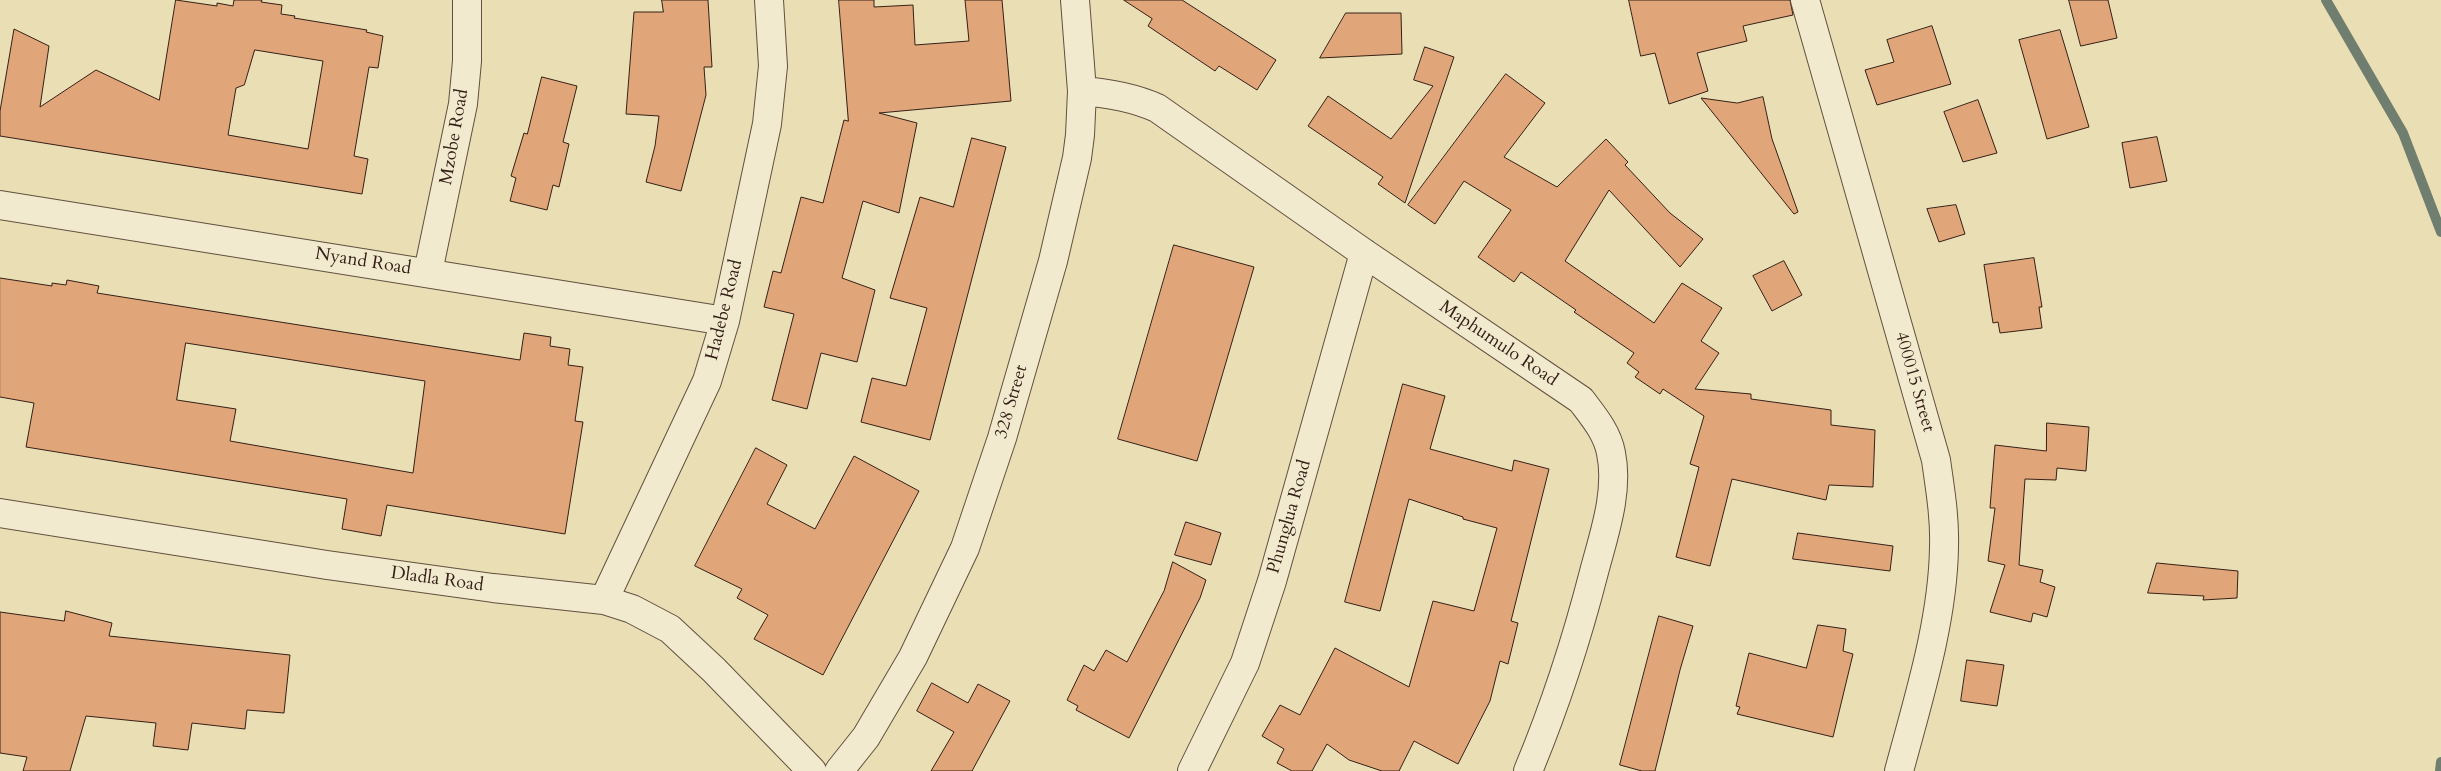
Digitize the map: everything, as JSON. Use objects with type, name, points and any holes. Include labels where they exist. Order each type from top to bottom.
[{"type":"street","name":"Mzobe Road","points":[[428,272],[463,104],[467,61],[467,0]]},
{"type":"street","name":"Hadebe Road","points":[[604,600],[707,381],[725,321],[767,124],[773,66],[769,0]]},
{"type":"street","name":"328 Street","points":[[839,771],[866,737],[913,657],[966,548],[1002,438],[1053,261],[1077,158],[1082,90],[1074,0]]},
{"type":"street","name":"400015 Street","points":[[1805,0],[1936,460],[1944,512],[1944,548],[1936,622],[1899,771]]},
{"type":"street","name":"Maphumulo Road","points":[[1082,90],[1117,94],[1137,99],[1157,108],[1364,253],[1581,400],[1600,425],[1611,451],[1614,478],[1606,528],[1573,652],[1550,718],[1528,771]]},
{"type":"street","name":"Nyand Road","points":[[0,205],[725,321]]},
{"type":"street","name":"Phunglua Road","points":[[1192,771],[1245,663],[1272,581],[1364,253]]},
{"type":"street","name":"Dladla Road","points":[[0,513],[327,565],[493,588],[604,600],[632,609],[670,629],[714,670],[812,771]]},
{"type":"building","points":[[176,0],[217,6],[217,3],[233,6],[234,0],[262,0],[261,2],[282,5],[281,14],[295,16],[294,18],[367,30],[366,32],[383,36],[378,68],[369,67],[354,156],[368,159],[362,194],[0,136],[0,111],[14,29],[49,46],[40,107],[96,70],[159,100]],"holes":[[[255,50],[323,61],[308,149],[228,135],[236,88],[244,85]]]},
{"type":"building","points":[[662,0],[708,0],[712,67],[704,67],[706,95],[681,191],[646,182],[655,146],[659,116],[626,114],[634,12],[663,12]]},
{"type":"building","points":[[839,0],[874,0],[874,7],[913,5],[915,45],[969,41],[965,0],[1002,0],[1011,101],[879,113],[917,123],[899,213],[863,201],[842,278],[875,290],[857,362],[821,353],[807,409],[772,400],[794,314],[764,307],[773,271],[781,273],[801,197],[823,203],[844,120],[848,121]]},
{"type":"building","points":[[1124,0],[1182,0],[1276,60],[1257,90],[1219,66],[1215,71],[1148,26],[1152,19]]},
{"type":"building","points":[[1629,0],[1790,0],[1793,15],[1743,26],[1747,41],[1697,53],[1708,91],[1669,104],[1655,53],[1641,56]]},
{"type":"building","points":[[2069,0],[2108,0],[2117,38],[2081,46]]},
{"type":"building","points":[[1346,13],[1401,13],[1402,54],[1320,58]]},
{"type":"building","points":[[1932,26],[1951,84],[1877,105],[1865,70],[1894,62],[1887,40]]},
{"type":"building","points":[[2060,30],[2089,127],[2047,139],[2019,40]]},
{"type":"building","points":[[1425,47],[1454,57],[1405,203],[1378,184],[1383,177],[1308,126],[1328,96],[1391,139],[1433,86],[1414,80]]},
{"type":"building","points":[[1506,74],[1545,103],[1504,157],[1557,187],[1606,139],[1628,162],[1625,165],[1670,213],[1703,239],[1680,267],[1609,190],[1565,261],[1654,323],[1682,283],[1722,308],[1701,341],[1719,353],[1695,389],[1751,394],[1751,399],[1831,410],[1831,425],[1875,430],[1873,487],[1829,485],[1826,500],[1732,479],[1710,566],[1676,557],[1699,467],[1690,464],[1704,416],[1663,389],[1660,394],[1635,377],[1639,372],[1627,363],[1634,353],[1574,312],[1576,310],[1521,272],[1514,282],[1478,257],[1511,210],[1464,181],[1435,224],[1408,205]]},
{"type":"building","points":[[542,77],[577,86],[563,142],[569,144],[559,187],[553,185],[547,210],[510,201],[516,178],[511,176],[524,133],[527,134]]},
{"type":"building","points":[[1763,97],[1772,139],[1798,212],[1794,214],[1701,98],[1737,103]]},
{"type":"building","points":[[1978,100],[1997,153],[1963,162],[1944,112]]},
{"type":"building","points":[[2157,137],[2167,181],[2130,188],[2122,143]]},
{"type":"building","points":[[972,138],[1006,147],[930,440],[861,422],[872,378],[906,386],[927,308],[890,298],[920,197],[953,207]]},
{"type":"building","points":[[1956,205],[1965,234],[1939,242],[1927,209]]},
{"type":"building","points":[[1174,245],[1254,267],[1197,461],[1118,439]]},
{"type":"building","points":[[2034,258],[2042,307],[2039,307],[2042,328],[2000,333],[1998,322],[1993,323],[1984,265]]},
{"type":"building","points":[[1784,261],[1802,295],[1772,311],[1753,276]]},
{"type":"building","points":[[0,278],[52,286],[52,283],[66,285],[67,280],[99,286],[97,293],[520,360],[524,333],[551,337],[550,346],[570,349],[568,365],[583,367],[575,421],[583,422],[565,534],[387,505],[381,536],[342,529],[347,499],[26,447],[34,403],[0,397]],"holes":[[[186,343],[425,381],[413,473],[230,441],[236,409],[177,400]]]},
{"type":"building","points":[[1403,384],[1445,396],[1430,449],[1512,471],[1514,460],[1549,469],[1511,621],[1518,623],[1508,664],[1500,661],[1490,701],[1458,764],[1414,741],[1399,771],[1382,771],[1349,760],[1327,744],[1312,771],[1292,771],[1277,763],[1284,749],[1262,736],[1280,705],[1300,715],[1335,648],[1409,687],[1433,601],[1474,611],[1497,528],[1463,519],[1463,517],[1409,499],[1380,611],[1345,602]]},
{"type":"building","points":[[2047,423],[2089,427],[2086,471],[2057,468],[2056,480],[2025,479],[2019,565],[2043,570],[2040,582],[2055,587],[2047,617],[2033,613],[2031,622],[1990,612],[2005,565],[1988,561],[1995,508],[1990,508],[1995,445],[2046,451]]},
{"type":"building","points":[[756,448],[787,465],[767,504],[815,529],[854,456],[919,491],[823,675],[754,639],[768,615],[737,598],[742,589],[695,566]]},
{"type":"building","points":[[1186,522],[1221,533],[1211,565],[1175,555]]},
{"type":"building","points":[[1798,533],[1893,546],[1890,571],[1793,559]]},
{"type":"building","points":[[1173,562],[1206,580],[1200,598],[1129,738],[1076,710],[1078,706],[1067,700],[1084,665],[1094,671],[1106,650],[1127,662],[1164,591]]},
{"type":"building","points":[[2157,563],[2238,571],[2237,598],[2203,600],[2204,596],[2148,593]]},
{"type":"building","points":[[66,611],[112,623],[109,636],[290,655],[284,713],[247,710],[245,729],[192,723],[188,750],[153,746],[156,723],[86,716],[70,771],[23,771],[27,757],[0,753],[0,612],[64,621]]},
{"type":"building","points":[[1659,616],[1693,626],[1655,771],[1642,771],[1620,765]]},
{"type":"building","points":[[1818,625],[1846,629],[1843,651],[1853,654],[1833,737],[1737,714],[1740,707],[1736,706],[1749,653],[1806,668]]},
{"type":"building","points":[[1967,660],[2004,665],[1997,706],[1961,701]]},
{"type":"building","points":[[932,683],[968,703],[978,684],[1010,701],[972,771],[931,771],[954,732],[917,711]]},
{"type":"waterway","points":[[2326,0],[2403,133],[2441,232]]},
{"type":"waterway","points":[[2440,771],[2441,762]]}]
